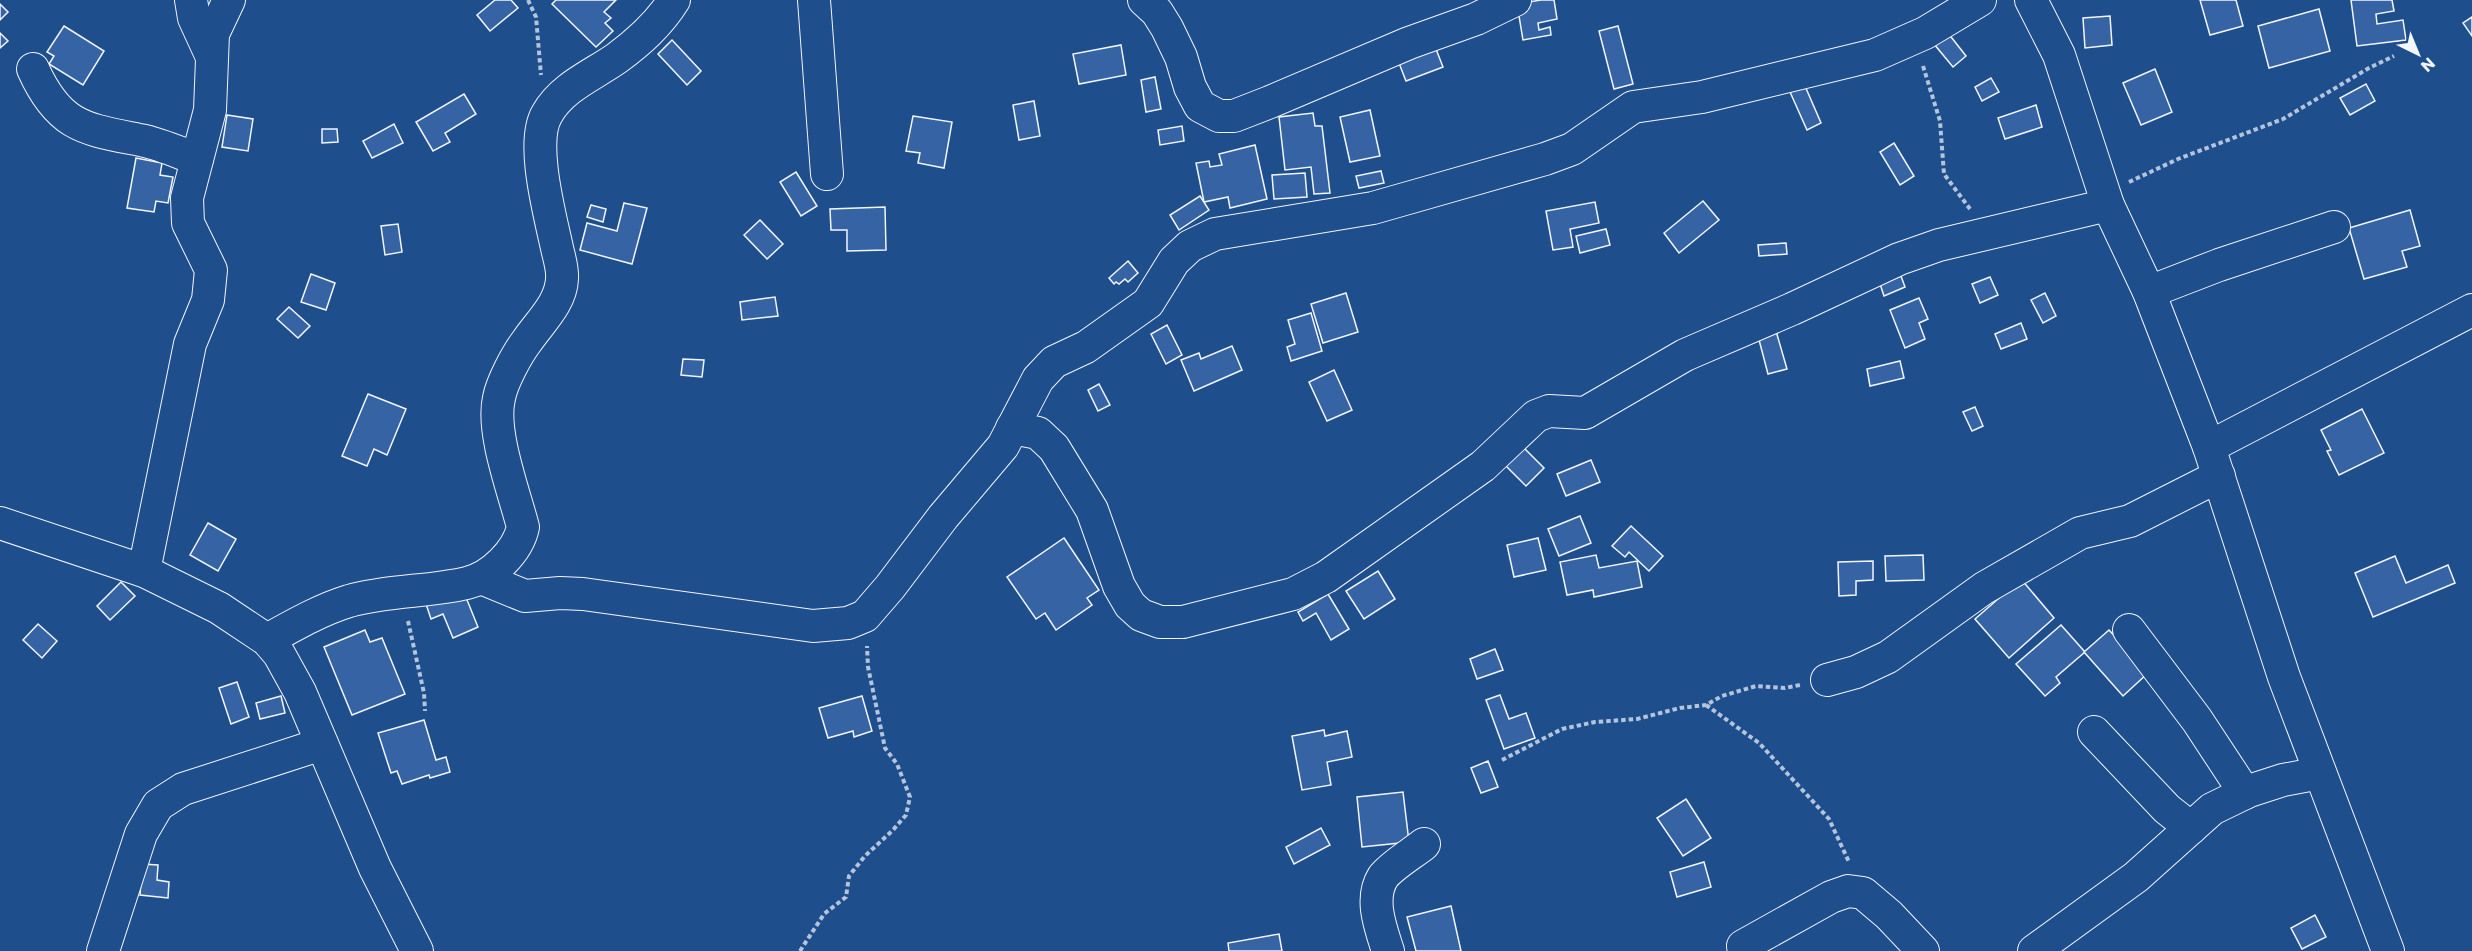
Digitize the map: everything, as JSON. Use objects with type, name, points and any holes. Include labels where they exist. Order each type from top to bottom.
[{"type":"street","points":[[191,0],[194,18],[211,55]]},
{"type":"street","points":[[144,571],[190,344],[208,300],[212,276],[188,223],[187,198],[210,110],[213,34],[229,0]]},
{"type":"street","points":[[267,640],[314,614],[351,601],[406,590],[468,583],[481,578],[502,562],[521,538],[523,527],[500,440],[497,416],[499,396],[522,347],[559,294],[562,278],[544,183],[540,134],[546,115],[561,95],[650,32],[674,0]]},
{"type":"street","points":[[814,0],[827,174]]},
{"type":"street","points":[[1144,0],[1157,12],[1167,28],[1190,87],[1200,106],[1219,116],[1234,116],[1409,43],[1476,19],[1515,0]]},
{"type":"street","points":[[481,578],[525,596],[583,594],[813,626],[848,623],[865,616],[890,587],[943,516],[1004,446],[1038,379],[1054,362],[1086,347],[1148,303],[1174,261],[1190,246],[1215,234],[1373,208],[1545,159],[1572,149],[1633,107],[1702,97],[1875,55],[1914,38],[1980,0]]},
{"type":"street","points":[[2031,0],[2060,55],[2106,200],[2148,292],[2209,447],[2284,677],[2388,951]]},
{"type":"street","points":[[33,69],[53,105],[69,120],[111,136],[147,142],[197,159]]},
{"type":"street","points":[[1012,428],[1038,434],[1054,448],[1092,510],[1119,586],[1130,605],[1141,615],[1160,622],[1183,621],[1293,594],[1326,577],[1483,466],[1536,416],[1549,411],[1585,413],[1684,355],[1792,309],[1889,263],[1938,245],[1984,236],[2106,200]]},
{"type":"street","points":[[2148,292],[2219,265],[2334,228]]},
{"type":"street","points":[[2209,447],[2472,310]]},
{"type":"street","points":[[1827,680],[1856,672],[1888,657],[1984,588],[2080,533],[2130,521],[2219,476]]},
{"type":"street","points":[[0,523],[144,571],[219,608],[267,640],[279,654],[295,682],[375,868],[417,951]]},
{"type":"street","points":[[2129,630],[2198,720],[2245,793]]},
{"type":"street","points":[[2094,732],[2167,809],[2191,828]]},
{"type":"street","points":[[103,951],[141,834],[158,805],[183,789],[322,744]]},
{"type":"street","points":[[2034,951],[2136,877],[2212,809],[2245,793],[2283,780],[2320,773]]},
{"type":"street","points":[[1388,951],[1378,918],[1377,895],[1383,877],[1424,844]]},
{"type":"street","points":[[1743,946],[1831,897],[1848,891],[1863,893],[1889,915],[1923,951]]},
{"type":"path","points":[[528,0],[536,17],[546,115]]},
{"type":"path","points":[[1914,38],[1940,122],[1944,174],[1972,211],[1984,236]]},
{"type":"path","points":[[2106,200],[2178,159],[2283,119],[2369,68],[2394,57]]},
{"type":"path","points":[[406,590],[408,616],[424,693],[425,711]]},
{"type":"path","points":[[800,951],[824,914],[846,897],[849,876],[865,856],[893,831],[906,815],[910,797],[897,764],[885,748],[868,667],[865,616]]},
{"type":"path","points":[[1502,760],[1562,729],[1595,722],[1637,719],[1680,708],[1706,705],[1733,691],[1755,686],[1785,688],[1827,680]]},
{"type":"path","points":[[1706,705],[1759,742],[1829,819],[1863,893]]},
{"type":"building","points":[[495,0],[511,0],[518,8],[490,31],[477,15]]},
{"type":"building","points":[[556,0],[616,0],[604,12],[611,18],[605,23],[613,31],[596,47],[552,4]]},
{"type":"building","points":[[1554,0],[1557,19],[1538,23],[1539,30],[1550,27],[1551,35],[1523,40],[1517,4]]},
{"type":"building","points":[[2200,0],[2236,0],[2243,26],[2210,35]]},
{"type":"building","points":[[2351,0],[2392,0],[2394,11],[2376,14],[2377,24],[2403,20],[2406,40],[2357,46]]},
{"type":"building","points":[[0,4],[8,12],[0,20]]},
{"type":"building","points":[[2319,9],[2330,51],[2269,68],[2258,26]]},
{"type":"building","points":[[2110,16],[2112,45],[2085,48],[2083,18]]},
{"type":"building","points":[[2472,17],[2472,36],[2463,23]]},
{"type":"building","points":[[64,26],[104,51],[83,85],[49,64],[54,56],[47,52]]},
{"type":"building","points":[[1618,26],[1633,84],[1614,89],[1599,31]]},
{"type":"building","points":[[0,33],[8,41],[0,48]]},
{"type":"building","points":[[1948,33],[1966,56],[1953,67],[1934,44]]},
{"type":"building","points":[[672,40],[701,71],[687,85],[658,54]]},
{"type":"building","points":[[1434,44],[1443,67],[1406,81],[1397,58]]},
{"type":"building","points":[[1121,45],[1126,75],[1079,84],[1073,54]]},
{"type":"building","points":[[2155,69],[2172,112],[2141,125],[2123,83]]},
{"type":"building","points":[[1155,77],[1161,109],[1146,112],[1141,80]]},
{"type":"building","points":[[1991,78],[1999,92],[1982,101],[1975,87]]},
{"type":"building","points":[[2366,84],[2375,101],[2350,115],[2340,98]]},
{"type":"building","points":[[1805,86],[1821,123],[1807,130],[1790,92]]},
{"type":"building","points":[[464,94],[476,114],[445,133],[450,142],[433,151],[416,122]]},
{"type":"building","points":[[1034,101],[1040,136],[1019,140],[1013,105]]},
{"type":"building","points":[[2036,105],[2042,127],[2005,139],[1998,118]]},
{"type":"building","points":[[1370,110],[1380,156],[1350,162],[1340,117]]},
{"type":"building","points":[[1313,113],[1315,126],[1322,126],[1330,193],[1314,194],[1311,167],[1285,170],[1279,117]]},
{"type":"building","points":[[227,115],[253,119],[248,151],[222,147]]},
{"type":"building","points":[[913,116],[952,122],[944,168],[918,163],[920,153],[906,151]]},
{"type":"building","points":[[394,124],[403,143],[372,158],[363,141]]},
{"type":"building","points":[[1182,126],[1184,141],[1160,145],[1158,130]]},
{"type":"building","points":[[322,129],[337,129],[338,142],[322,143]]},
{"type":"building","points":[[1894,143],[1914,176],[1900,185],[1880,152]]},
{"type":"building","points":[[1255,145],[1267,199],[1230,208],[1228,197],[1204,202],[1196,163],[1209,161],[1210,167],[1222,165],[1219,154]]},
{"type":"building","points":[[136,158],[162,163],[160,175],[173,177],[168,203],[156,201],[154,212],[127,208]]},
{"type":"building","points":[[1381,171],[1384,183],[1359,188],[1356,176]]},
{"type":"building","points":[[796,172],[817,206],[801,216],[780,182]]},
{"type":"building","points":[[1305,173],[1307,197],[1274,199],[1272,175]]},
{"type":"building","points":[[1200,196],[1209,210],[1179,230],[1170,215]]},
{"type":"building","points":[[1703,201],[1719,220],[1679,253],[1664,233]]},
{"type":"building","points":[[1595,202],[1599,223],[1570,229],[1573,247],[1553,250],[1546,211]]},
{"type":"building","points":[[624,203],[647,208],[632,264],[580,250],[587,223],[617,231]]},
{"type":"building","points":[[591,205],[606,209],[603,222],[587,217]]},
{"type":"building","points":[[885,207],[886,250],[847,251],[847,230],[831,230],[830,209]]},
{"type":"building","points":[[2410,210],[2420,246],[2402,251],[2407,267],[2364,279],[2349,228]]},
{"type":"building","points":[[760,220],[783,244],[767,259],[744,235]]},
{"type":"building","points":[[398,224],[402,252],[385,255],[381,226]]},
{"type":"building","points":[[1606,229],[1610,245],[1580,253],[1576,236]]},
{"type":"building","points":[[1786,243],[1787,254],[1759,256],[1758,245]]},
{"type":"building","points":[[1128,261],[1138,273],[1128,282],[1125,279],[1119,284],[1116,282],[1114,284],[1109,278]]},
{"type":"building","points":[[311,274],[335,283],[326,310],[301,302]]},
{"type":"building","points":[[1901,276],[1905,287],[1884,296],[1880,284]]},
{"type":"building","points":[[1990,277],[1998,295],[1980,303],[1972,284]]},
{"type":"building","points":[[1346,293],[1358,332],[1323,343],[1311,304]]},
{"type":"building","points":[[2045,293],[2056,316],[2043,323],[2031,300]]},
{"type":"building","points":[[775,297],[778,316],[742,320],[740,302]]},
{"type":"building","points":[[1919,298],[1928,319],[1919,323],[1925,339],[1905,348],[1890,310]]},
{"type":"building","points":[[289,307],[310,326],[298,338],[277,319]]},
{"type":"building","points":[[1311,313],[1322,351],[1291,361],[1287,347],[1295,344],[1288,320]]},
{"type":"building","points":[[2021,323],[2027,339],[2001,349],[1995,334]]},
{"type":"building","points":[[1167,325],[1182,355],[1166,364],[1151,334]]},
{"type":"building","points":[[1776,331],[1787,369],[1768,374],[1758,336]]},
{"type":"building","points":[[1232,346],[1242,370],[1194,391],[1181,360],[1199,353],[1201,359]]},
{"type":"building","points":[[683,359],[704,360],[702,377],[681,375]]},
{"type":"building","points":[[1900,361],[1904,378],[1870,386],[1867,369]]},
{"type":"building","points":[[1334,370],[1352,410],[1327,421],[1309,382]]},
{"type":"building","points":[[1099,384],[1110,405],[1098,411],[1088,390]]},
{"type":"building","points":[[368,394],[406,409],[387,455],[374,449],[367,466],[342,456]]},
{"type":"building","points":[[1975,407],[1983,426],[1972,431],[1963,412]]},
{"type":"building","points":[[2362,409],[2384,453],[2339,475],[2327,451],[2331,450],[2321,430]]},
{"type":"building","points":[[1521,445],[1544,468],[1526,486],[1503,463]]},
{"type":"building","points":[[1591,460],[1600,482],[1566,496],[1557,474]]},
{"type":"building","points":[[1580,516],[1591,543],[1559,556],[1548,529]]},
{"type":"building","points":[[208,523],[236,539],[218,571],[190,555]]},
{"type":"building","points":[[1631,526],[1663,556],[1649,571],[1629,552],[1625,557],[1612,546]]},
{"type":"building","points":[[1064,538],[1099,590],[1087,598],[1092,605],[1056,630],[1045,613],[1036,619],[1007,577]]},
{"type":"building","points":[[1538,538],[1546,570],[1514,577],[1507,545]]},
{"type":"building","points":[[1596,555],[1599,568],[1637,561],[1642,587],[1594,597],[1593,590],[1567,595],[1560,562]]},
{"type":"building","points":[[1923,555],[1924,580],[1886,581],[1885,556]]},
{"type":"building","points":[[2395,556],[2406,583],[2448,565],[2455,583],[2373,617],[2355,573]]},
{"type":"building","points":[[1873,561],[1873,580],[1856,581],[1856,595],[1839,596],[1838,562]]},
{"type":"building","points":[[1378,571],[1395,599],[1364,619],[1346,591]]},
{"type":"building","points":[[2021,579],[2054,618],[2009,658],[1975,619]]},
{"type":"building","points":[[121,582],[135,596],[110,620],[97,606]]},
{"type":"building","points":[[463,590],[478,627],[453,638],[443,614],[431,619],[426,604]]},
{"type":"building","points":[[1328,594],[1349,629],[1331,640],[1316,613],[1303,621],[1298,612]]},
{"type":"building","points":[[38,624],[57,641],[42,658],[23,640]]},
{"type":"building","points":[[2061,625],[2085,652],[2056,677],[2060,683],[2045,696],[2016,664]]},
{"type":"building","points":[[365,630],[370,642],[382,638],[405,694],[352,715],[324,647]]},
{"type":"building","points":[[2109,630],[2148,673],[2123,696],[2084,652]]},
{"type":"building","points":[[1495,649],[1503,670],[1477,679],[1470,659]]},
{"type":"building","points":[[237,682],[249,717],[231,724],[219,688]]},
{"type":"building","points":[[1500,695],[1509,719],[1526,713],[1535,738],[1504,749],[1486,700]]},
{"type":"building","points":[[281,696],[285,713],[260,719],[256,703]]},
{"type":"building","points":[[862,696],[872,731],[854,737],[853,731],[828,738],[819,708]]},
{"type":"building","points":[[424,720],[436,760],[446,757],[450,772],[430,778],[429,775],[402,784],[397,771],[391,773],[378,733]]},
{"type":"building","points":[[1324,730],[1325,736],[1347,731],[1352,757],[1327,762],[1331,785],[1302,790],[1292,736]]},
{"type":"building","points":[[1488,761],[1498,787],[1481,793],[1471,768]]},
{"type":"building","points":[[1403,792],[1409,842],[1362,847],[1357,797]]},
{"type":"building","points":[[1686,799],[1711,838],[1683,856],[1657,818]]},
{"type":"building","points":[[1321,828],[1330,845],[1294,864],[1286,847]]},
{"type":"building","points":[[1704,862],[1711,887],[1677,897],[1670,872]]},
{"type":"building","points":[[142,864],[158,865],[157,880],[169,882],[168,898],[140,895]]},
{"type":"building","points":[[1451,906],[1461,951],[1416,951],[1407,917]]},
{"type":"building","points":[[2315,915],[2326,937],[2302,949],[2291,928]]},
{"type":"building","points":[[1279,934],[1282,951],[1229,951],[1228,943]]}]
